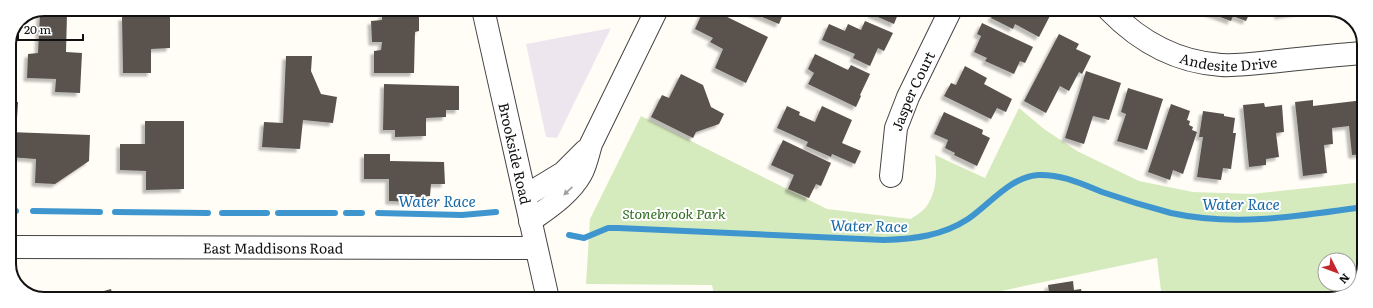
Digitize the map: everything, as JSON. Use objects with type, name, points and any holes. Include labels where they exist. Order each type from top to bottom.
[{"type":"street","name":"Brookside Road","points":[[484,16],[546,292]]},
{"type":"street","points":[[530,221],[565,193],[574,184],[583,171],[591,144],[653,16]]},
{"type":"street","name":"Jasper Court","points":[[891,176],[896,128],[908,97],[948,16]]},
{"type":"street","name":"Andesite Drive","points":[[1115,16],[1135,33],[1152,44],[1186,59],[1204,63],[1222,65],[1242,64],[1357,54]]},
{"type":"street","points":[[525,196],[563,173],[591,144]]},
{"type":"street","name":"East Maddisons Road","points":[[16,246],[536,248]]},
{"type":"shaded area","points":[[611,28],[557,138],[546,137],[526,44]]},
{"type":"green space","name":"Stonebrook Park","points":[[1019,108],[1044,129],[1077,151],[1139,181],[1193,192],[1252,194],[1357,183],[1357,252],[1317,252],[1317,292],[1161,292],[1157,258],[996,292],[714,292],[712,285],[586,284],[590,219],[641,116],[827,209],[911,219],[921,212],[930,201],[934,189],[936,169],[935,155],[985,178]]},
{"type":"building","points":[[67,16],[66,52],[82,53],[80,93],[55,92],[56,79],[27,78],[28,54],[38,53],[40,17]]},
{"type":"building","points":[[170,16],[170,48],[151,49],[151,73],[123,73],[122,17]]},
{"type":"building","points":[[382,16],[419,16],[419,31],[415,32],[414,73],[374,73],[374,51],[381,50],[382,42],[372,42],[371,21],[382,20]]},
{"type":"building","points":[[701,16],[725,16],[768,37],[746,83],[715,68],[723,49],[710,42],[713,38],[695,29]]},
{"type":"building","points":[[760,16],[782,16],[779,24]]},
{"type":"building","points":[[876,16],[897,16],[894,24]]},
{"type":"building","points":[[992,16],[1050,16],[1039,37],[1015,24],[1013,29],[991,18]]},
{"type":"building","points":[[1217,16],[1233,16],[1231,21]]},
{"type":"building","points":[[1233,16],[1248,16],[1246,21]]},
{"type":"building","points":[[865,21],[893,33],[884,51],[878,48],[870,66],[853,58],[855,54],[822,40],[829,24],[845,31],[848,24],[861,30]]},
{"type":"building","points":[[982,23],[1033,47],[1025,63],[1020,61],[1014,74],[985,61],[987,58],[974,52],[981,36],[977,34]]},
{"type":"building","points":[[1059,34],[1079,44],[1076,49],[1091,56],[1082,74],[1079,72],[1069,91],[1060,86],[1046,113],[1024,101]]},
{"type":"building","points":[[815,54],[848,70],[851,65],[870,74],[856,107],[808,84],[814,73],[808,69]]},
{"type":"building","points":[[286,56],[312,56],[311,71],[321,94],[337,97],[333,123],[303,120],[300,149],[262,147],[264,122],[283,123]]},
{"type":"building","points":[[965,66],[987,78],[984,84],[1012,99],[1006,112],[997,108],[991,119],[944,96],[951,83],[956,85]]},
{"type":"building","points":[[1086,71],[1121,83],[1109,120],[1093,116],[1084,144],[1065,138]]},
{"type":"building","points":[[681,74],[703,85],[711,107],[724,114],[719,124],[696,132],[693,138],[651,117],[662,95],[669,98]]},
{"type":"building","points":[[384,84],[459,86],[459,110],[446,110],[446,117],[426,118],[426,136],[395,137],[395,130],[383,130]]},
{"type":"building","points":[[1128,88],[1163,99],[1147,150],[1117,141],[1126,114],[1121,112]]},
{"type":"building","points":[[1313,100],[1313,106],[1357,101],[1357,155],[1352,155],[1349,126],[1332,128],[1333,144],[1324,145],[1327,173],[1303,176],[1295,102]]},
{"type":"building","points":[[16,102],[18,102],[16,118]]},
{"type":"building","points":[[1264,103],[1265,107],[1282,105],[1284,132],[1276,133],[1279,157],[1266,159],[1266,165],[1249,167],[1243,105]]},
{"type":"building","points":[[1171,104],[1190,111],[1187,120],[1190,121],[1189,125],[1193,127],[1192,130],[1197,132],[1183,174],[1173,170],[1170,180],[1148,172]]},
{"type":"building","points":[[787,106],[800,112],[799,115],[815,122],[822,106],[852,120],[842,143],[861,151],[855,164],[832,154],[831,157],[806,146],[808,142],[777,128]]},
{"type":"building","points":[[1203,111],[1224,114],[1224,116],[1235,118],[1233,133],[1236,133],[1231,169],[1223,168],[1221,180],[1197,177],[1203,137],[1199,137]]},
{"type":"building","points":[[944,112],[983,130],[982,134],[990,138],[977,166],[954,155],[955,153],[945,148],[948,140],[934,134]]},
{"type":"building","points":[[145,121],[184,121],[184,189],[146,190],[146,171],[120,170],[120,144],[145,144]]},
{"type":"building","points":[[16,132],[90,135],[89,161],[55,184],[35,183],[36,159],[16,158]]},
{"type":"building","points":[[783,140],[831,163],[821,186],[816,184],[809,198],[788,189],[794,175],[771,165]]},
{"type":"building","points":[[364,154],[390,154],[390,161],[444,162],[445,184],[431,184],[430,196],[418,197],[417,202],[389,201],[389,179],[364,179]]},
{"type":"building","points":[[1073,281],[1074,290],[1081,289],[1082,292],[1049,292],[1048,285]]},
{"type":"building","points":[[111,289],[112,292],[100,292]]},
{"type":"building","points":[[394,291],[394,292],[368,292]]},
{"type":"waterway","name":"Water Race","points":[[569,235],[584,238],[608,228],[618,228],[884,240],[906,239],[928,236],[958,225],[976,213],[1009,186],[1028,177],[1038,175],[1063,178],[1145,206],[1171,213],[1195,217],[1243,220],[1267,219],[1357,208]]},
{"type":"waterway","name":"Water Race","points":[[33,211],[100,212]]},
{"type":"waterway","name":"Water Race","points":[[115,212],[208,213]]},
{"type":"waterway","name":"Water Race","points":[[378,213],[462,215],[496,212]]},
{"type":"waterway","name":"Water Race","points":[[222,213],[267,213]]},
{"type":"waterway","name":"Water Race","points":[[278,213],[335,213]]},
{"type":"waterway","name":"Water Race","points":[[346,213],[362,213]]}]
